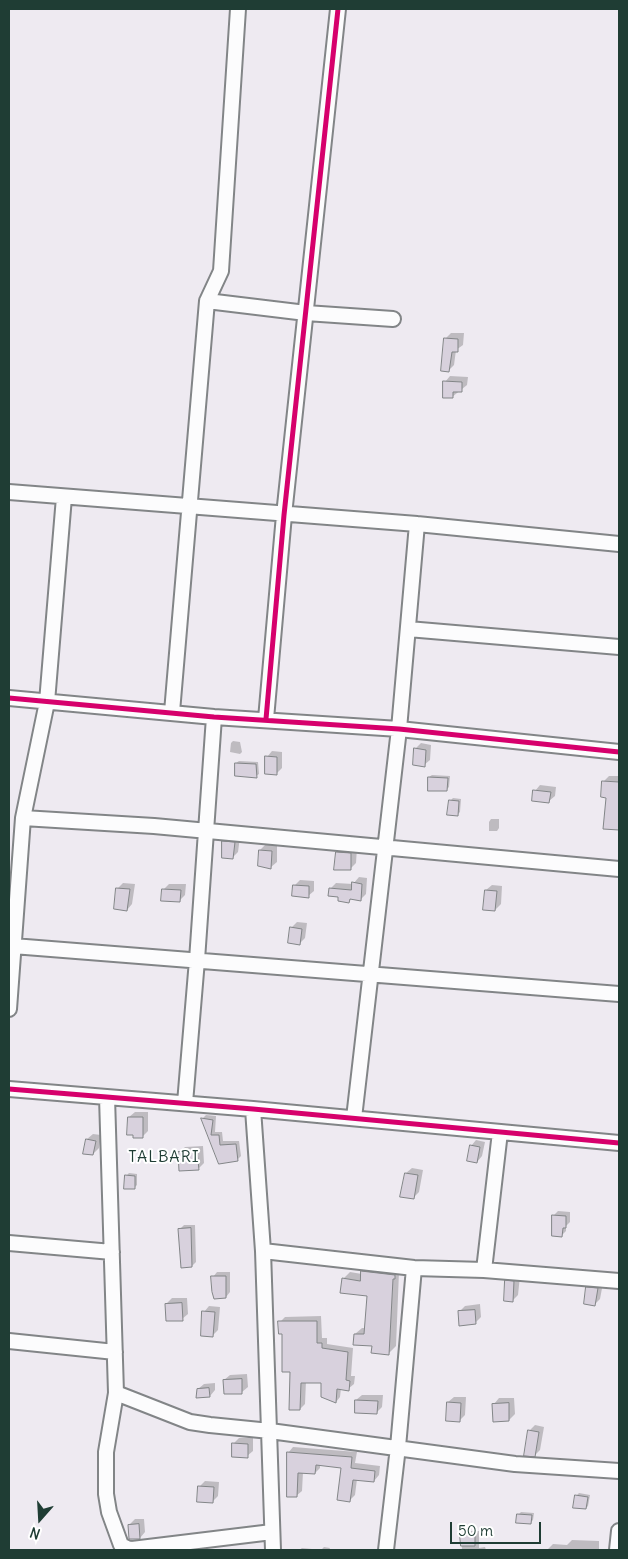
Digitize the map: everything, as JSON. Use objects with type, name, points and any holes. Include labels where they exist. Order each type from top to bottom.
[{"type":"street","points":[[172,712],[207,301],[220,271],[238,9]]},
{"type":"street","points":[[266,719],[284,515],[338,9]]},
{"type":"street","points":[[207,301],[306,313],[393,319]]},
{"type":"street","points":[[9,492],[417,524],[619,544]]},
{"type":"street","points":[[9,1009],[14,946],[13,889],[23,818],[47,702],[64,497]]},
{"type":"street","points":[[354,1118],[399,729],[417,524]]},
{"type":"street","points":[[408,629],[619,648]]},
{"type":"street","points":[[9,698],[214,717],[399,729],[619,752]]},
{"type":"street","points":[[185,1103],[214,717]]},
{"type":"street","points":[[23,818],[154,826],[619,869]]},
{"type":"street","points":[[14,946],[619,994]]},
{"type":"street","points":[[9,1089],[254,1109],[619,1143]]},
{"type":"street","points":[[107,1097],[116,1393],[106,1452],[106,1480],[110,1512],[121,1545],[132,1550],[272,1532]]},
{"type":"street","points":[[254,1109],[263,1250],[273,1550]]},
{"type":"street","points":[[484,1270],[500,1132]]},
{"type":"street","points":[[9,1244],[112,1252]]},
{"type":"street","points":[[263,1250],[414,1268],[484,1270],[619,1281]]},
{"type":"street","points":[[386,1550],[398,1447],[414,1268]]},
{"type":"street","points":[[9,1341],[115,1352]]},
{"type":"street","points":[[116,1393],[190,1422],[210,1426],[270,1431],[515,1464],[619,1471]]},
{"type":"street","points":[[617,1550],[619,1531]]},
{"type":"building","points":[[444,338],[458,339],[458,352],[452,352],[449,372],[441,371]]},
{"type":"building","points":[[443,381],[462,382],[462,392],[453,392],[453,398],[443,398]]},
{"type":"building","points":[[414,748],[426,750],[425,767],[413,765]]},
{"type":"building","points":[[265,756],[277,757],[277,775],[265,774]]},
{"type":"building","points":[[235,763],[256,764],[257,778],[235,776]]},
{"type":"building","points":[[428,777],[448,778],[447,791],[428,791]]},
{"type":"building","points":[[602,781],[619,782],[619,830],[603,829],[606,798],[601,797]]},
{"type":"building","points":[[533,790],[551,792],[549,803],[532,801]]},
{"type":"building","points":[[449,800],[459,801],[458,816],[447,815]]},
{"type":"building","points":[[222,841],[235,842],[233,859],[222,858]]},
{"type":"building","points":[[259,850],[272,851],[271,869],[258,866]]},
{"type":"building","points":[[336,852],[351,853],[351,870],[334,870]]},
{"type":"building","points":[[352,882],[362,884],[361,901],[350,899],[349,903],[338,901],[338,897],[328,896],[329,888],[351,890]]},
{"type":"building","points":[[293,885],[309,886],[309,898],[292,896]]},
{"type":"building","points":[[116,888],[130,889],[127,911],[114,909]]},
{"type":"building","points":[[162,889],[181,890],[180,902],[161,901]]},
{"type":"building","points":[[485,890],[497,891],[495,911],[483,910]]},
{"type":"building","points":[[290,927],[302,929],[300,945],[288,943]]},
{"type":"building","points":[[128,1117],[143,1117],[143,1138],[133,1138],[133,1135],[127,1135]]},
{"type":"building","points":[[201,1118],[213,1120],[211,1135],[219,1135],[220,1145],[236,1144],[238,1161],[219,1164]]},
{"type":"building","points":[[86,1139],[96,1141],[93,1155],[83,1154]]},
{"type":"building","points":[[470,1145],[480,1147],[477,1163],[467,1161]]},
{"type":"building","points":[[197,1151],[199,1170],[179,1171],[178,1152]]},
{"type":"building","points":[[405,1173],[418,1175],[414,1199],[400,1197]]},
{"type":"building","points":[[125,1175],[135,1176],[135,1189],[124,1189]]},
{"type":"building","points":[[552,1215],[566,1216],[566,1228],[563,1228],[562,1237],[552,1236]]},
{"type":"building","points":[[191,1228],[192,1267],[181,1268],[178,1229]]},
{"type":"building","points":[[361,1271],[395,1275],[395,1279],[393,1279],[389,1355],[371,1353],[372,1346],[353,1345],[354,1334],[364,1334],[367,1296],[340,1293],[342,1278],[360,1281]]},
{"type":"building","points":[[211,1276],[226,1276],[226,1298],[214,1299]]},
{"type":"building","points":[[505,1280],[514,1281],[513,1302],[504,1301]]},
{"type":"building","points":[[586,1287],[598,1288],[595,1306],[584,1304]]},
{"type":"building","points":[[182,1303],[183,1321],[166,1321],[165,1304]]},
{"type":"building","points":[[475,1310],[476,1324],[459,1326],[458,1311]]},
{"type":"building","points":[[202,1311],[215,1312],[213,1337],[201,1336]]},
{"type":"building","points":[[278,1321],[317,1321],[317,1343],[322,1343],[322,1348],[348,1352],[346,1380],[350,1381],[349,1391],[337,1389],[336,1403],[321,1397],[321,1383],[301,1383],[300,1410],[289,1410],[290,1372],[282,1372],[282,1334],[279,1334]]},
{"type":"building","points":[[242,1379],[242,1394],[224,1394],[223,1380]]},
{"type":"building","points":[[209,1388],[210,1397],[196,1398],[197,1389]]},
{"type":"building","points":[[355,1400],[378,1401],[377,1414],[355,1413]]},
{"type":"building","points":[[447,1402],[461,1403],[460,1422],[446,1421]]},
{"type":"building","points":[[509,1403],[509,1421],[493,1422],[492,1404]]},
{"type":"building","points":[[528,1430],[539,1432],[535,1457],[524,1456]]},
{"type":"building","points":[[232,1443],[248,1444],[248,1458],[232,1457]]},
{"type":"building","points":[[287,1452],[352,1457],[351,1468],[375,1471],[374,1482],[353,1480],[350,1502],[337,1500],[341,1468],[316,1465],[315,1474],[298,1473],[297,1497],[287,1497]]},
{"type":"building","points":[[198,1486],[214,1487],[213,1503],[197,1502]]},
{"type":"building","points":[[575,1495],[588,1497],[586,1509],[573,1508]]},
{"type":"building","points":[[517,1514],[532,1515],[531,1524],[516,1523]]},
{"type":"building","points":[[139,1524],[140,1539],[129,1539],[128,1525]]},
{"type":"building","points":[[460,1535],[475,1535],[475,1546],[461,1546]]},
{"type":"cycle path","points":[[266,719],[284,515],[338,9]]},
{"type":"cycle path","points":[[9,698],[214,717],[399,729],[619,752]]},
{"type":"cycle path","points":[[9,1089],[253,1109],[619,1143]]},
{"type":"district","name":"TALBARI","points":[[164,1157]]}]
